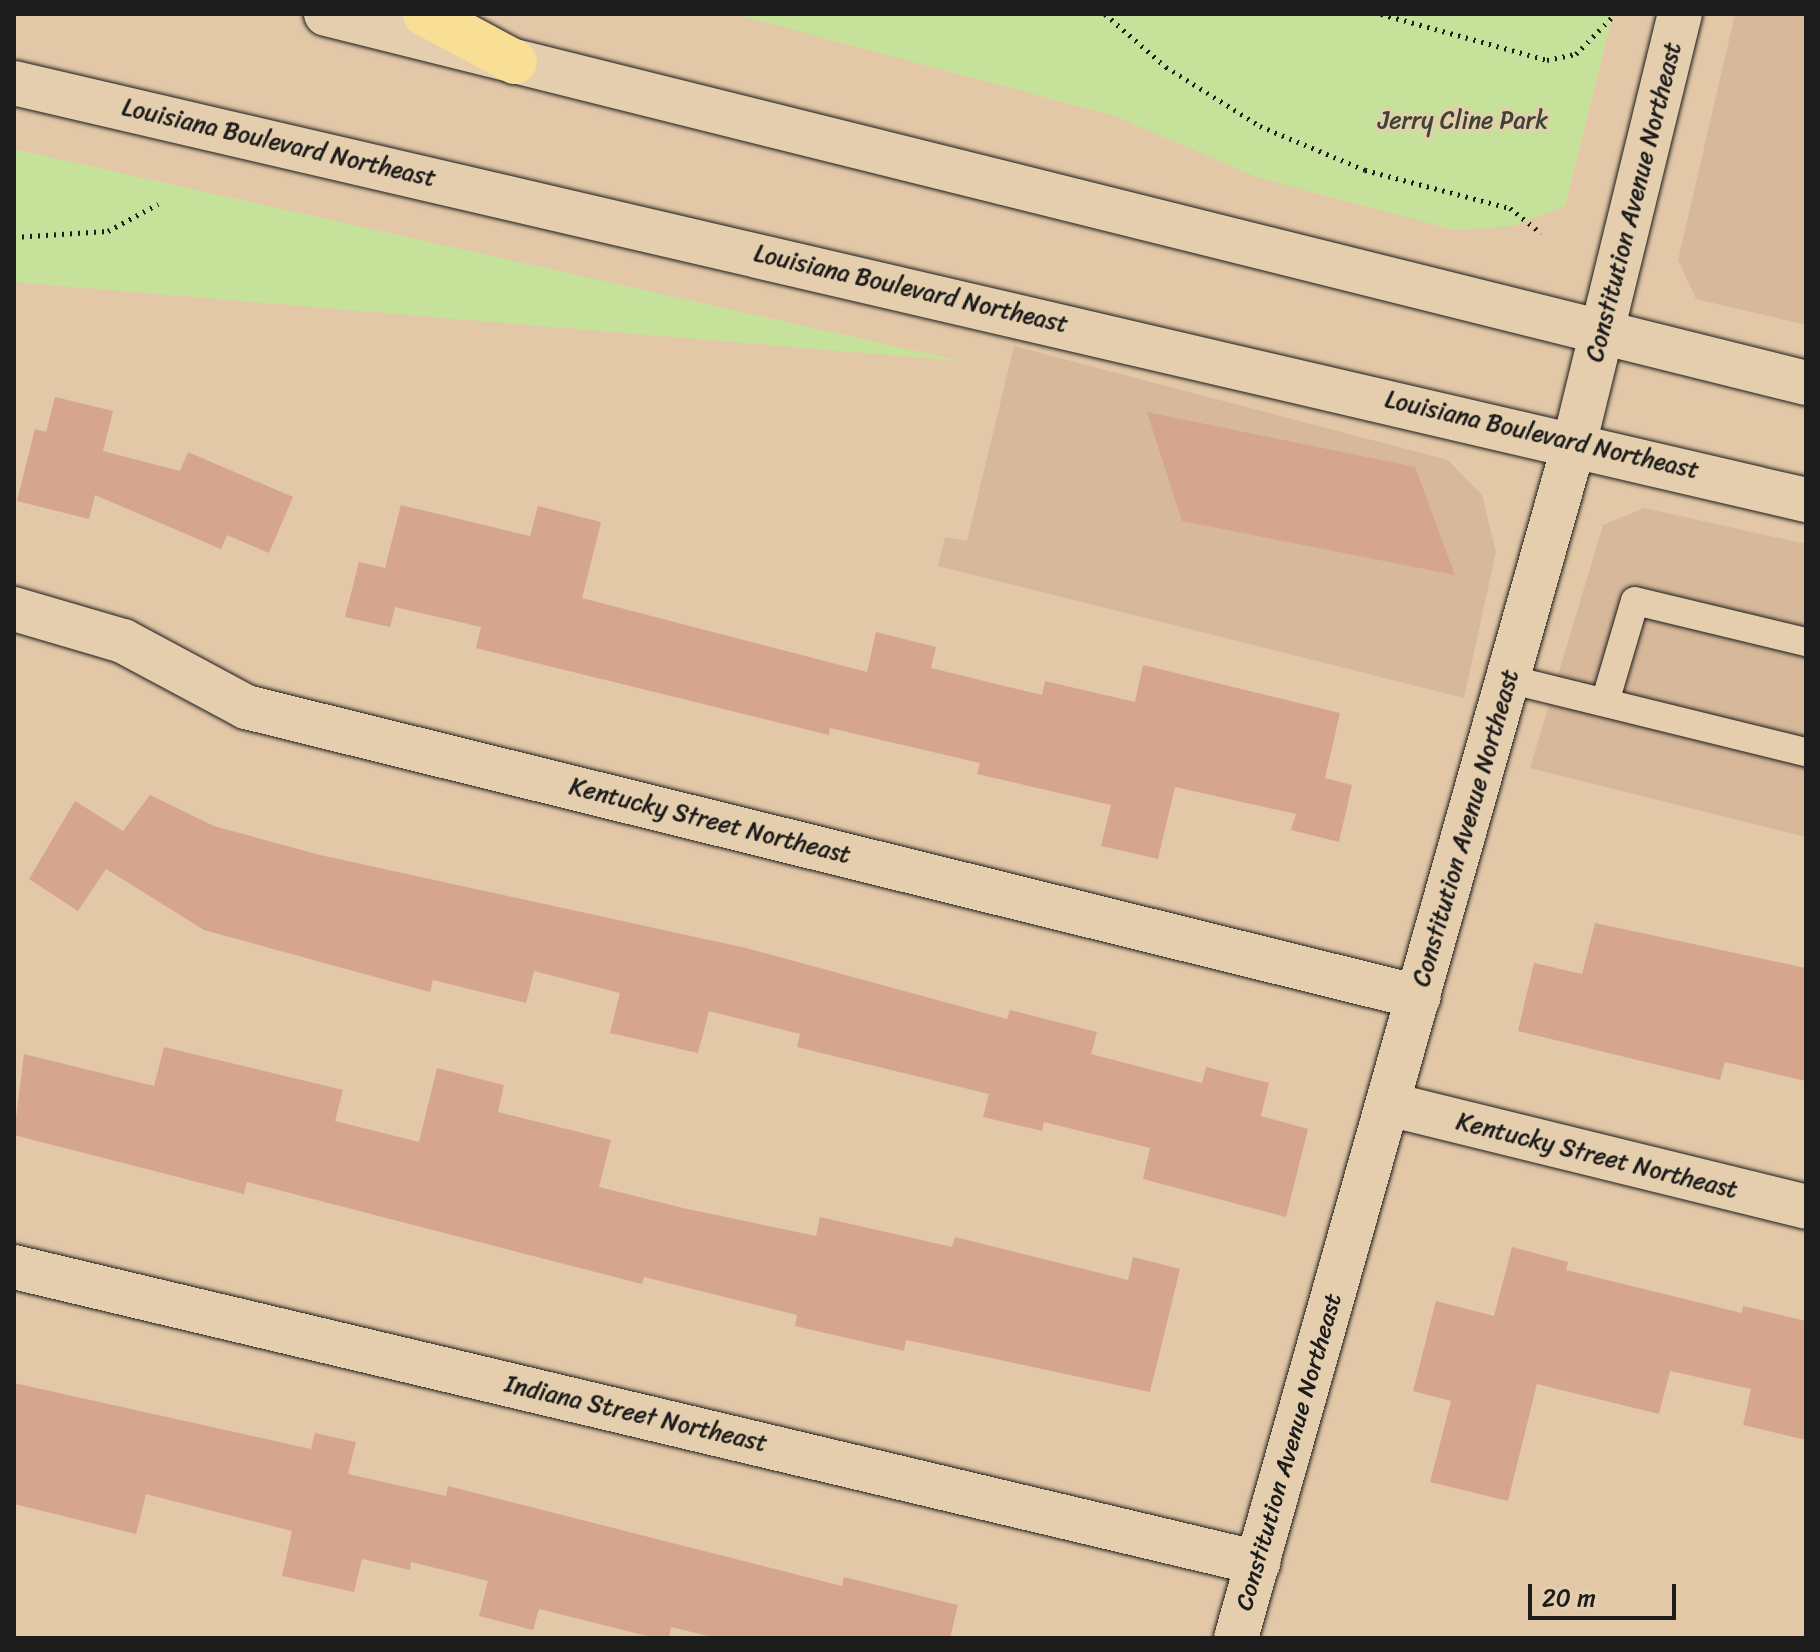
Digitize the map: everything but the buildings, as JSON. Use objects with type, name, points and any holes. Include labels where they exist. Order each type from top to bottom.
[{"type":"highway","points":[[425,14],[515,62]]},
{"type":"street","points":[[326,14],[1601,335],[1806,383]]},
{"type":"street","name":"Constitution Avenue Northeast","points":[[1236,1638],[1575,441],[1680,14]]},
{"type":"street","name":"Louisiana Boulevard Northeast","points":[[14,83],[1575,441],[1806,500]]},
{"type":"street","name":"Kentucky Street Northeast","points":[[14,609],[123,641],[246,707],[1419,997]]},
{"type":"street","name":"Kentucky Street Northeast","points":[[1388,1104],[1806,1207]]},
{"type":"street","name":"Indiana Street Northeast","points":[[14,1267],[1258,1563]]},
{"type":"lane","points":[[1605,702],[1635,601],[1806,642]]},
{"type":"lane","points":[[1508,679],[1806,752]]},
{"type":"path","points":[[1105,14],[1166,67],[1260,126],[1365,170],[1510,208],[1541,233]]},
{"type":"path","points":[[1381,14],[1547,60],[1576,54],[1615,14]]},
{"type":"path","points":[[14,237],[108,231],[158,204]]},
{"type":"shaded area","points":[[1735,14],[1806,14],[1806,325],[1696,299],[1678,260]]},
{"type":"shaded area","points":[[1014,346],[1448,460],[1482,495],[1496,552],[1464,698],[938,566],[945,537],[967,541]]},
{"type":"shaded area","points":[[1644,508],[1806,544],[1806,837],[1530,768],[1603,525]]},
{"type":"green space","name":"Jerry Cline Park","points":[[734,14],[1613,14],[1565,206],[1513,226],[1455,230],[1259,178],[1115,116]]},
{"type":"green space","points":[[14,149],[961,361],[14,282]]}]
